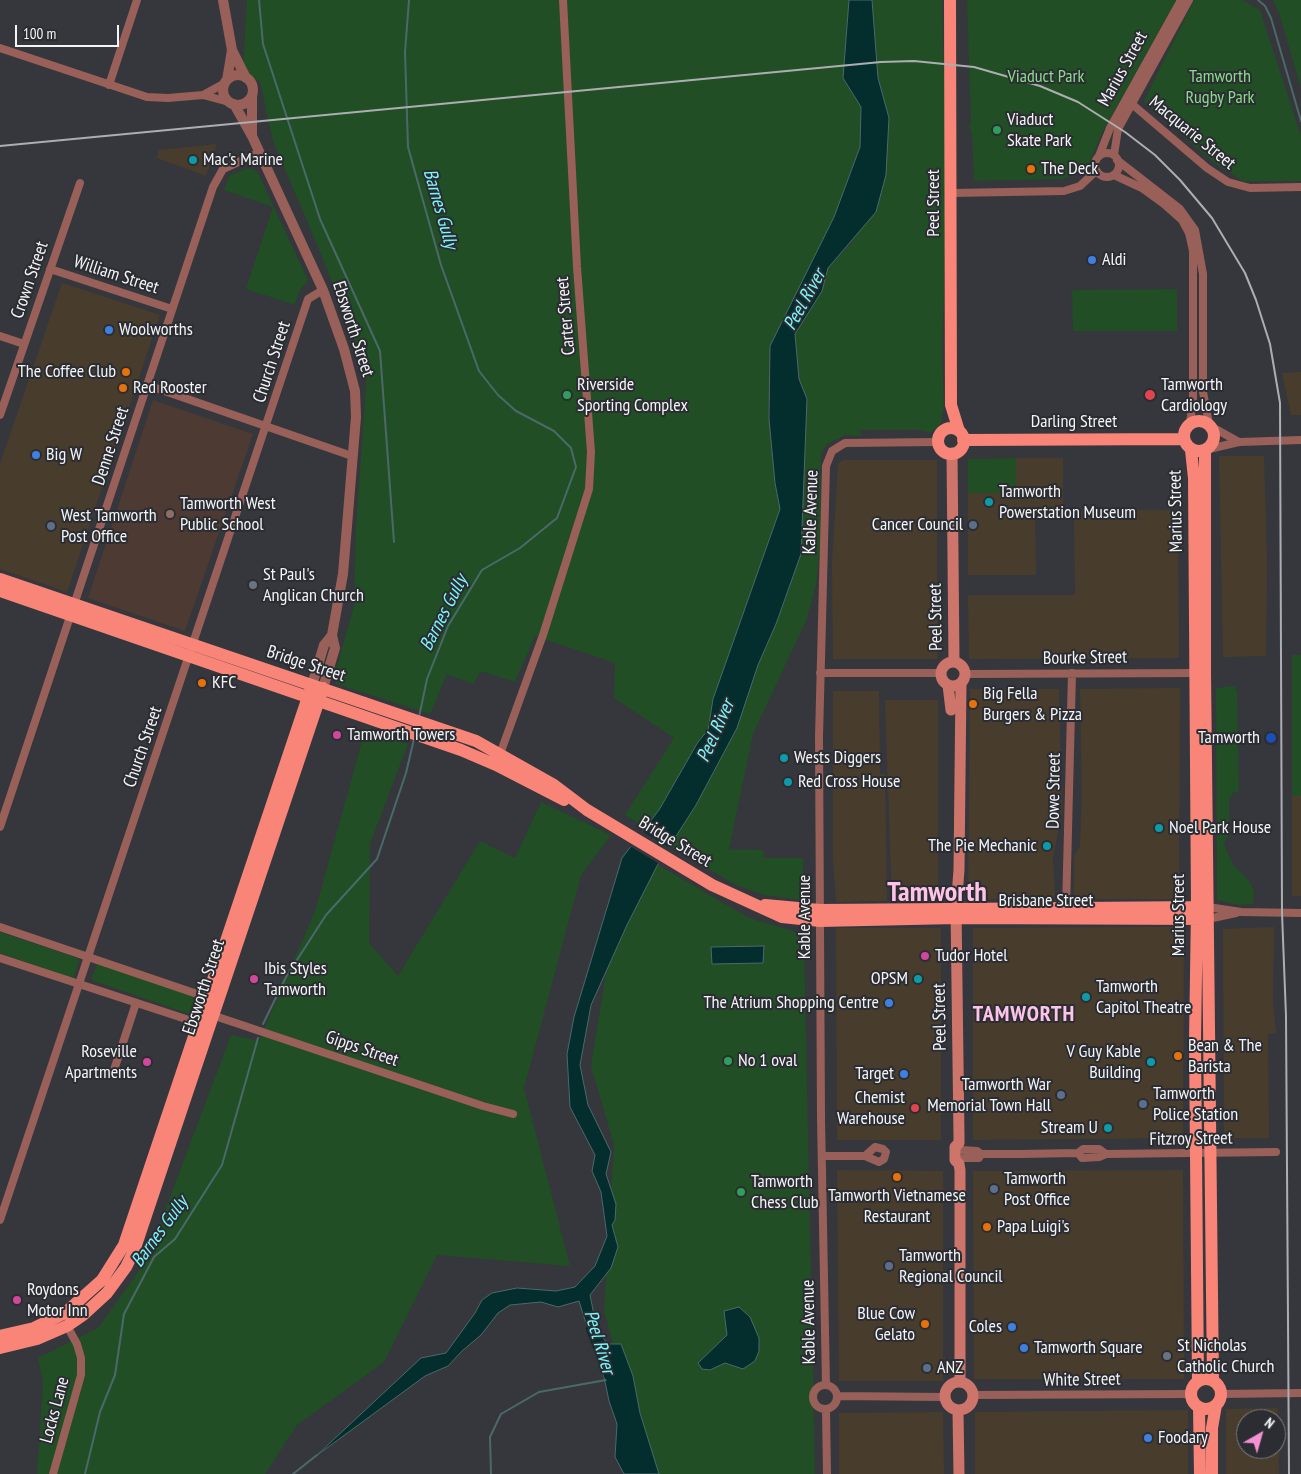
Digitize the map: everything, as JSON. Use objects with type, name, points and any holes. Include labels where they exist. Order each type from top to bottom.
[{"type":"main road","name":"Peel Street","points":[[950,0],[952,405],[961,436]]},
{"type":"main road","name":"Peel Street","points":[[941,436],[952,405]]},
{"type":"main road","points":[[1197,421],[1210,426],[1215,438],[1207,450],[1188,444],[1185,431],[1190,424],[1197,421]]},
{"type":"main road","points":[[953,428],[961,436],[960,449],[952,453],[944,451],[941,436],[953,428]]},
{"type":"main road","name":"Darling Street","points":[[961,436],[1188,444]]},
{"type":"main road","name":"Marius Street","points":[[1188,444],[1194,478],[1200,673],[1203,913],[1212,1154],[1213,1381]]},
{"type":"main road","name":"Marius Street","points":[[1200,673],[1207,450]]},
{"type":"main road","name":"Peel Street","points":[[952,453],[954,661]]},
{"type":"main road","name":"Bridge Street","points":[[0,579],[72,610]]},
{"type":"main road","name":"Bridge Street","points":[[0,591],[72,610],[191,650],[315,693],[338,707],[428,738],[498,759]]},
{"type":"main road","points":[[954,661],[961,664],[963,679],[948,685],[941,673],[947,663],[954,661]]},
{"type":"main road","name":"Peel Street","points":[[960,1381],[961,1154],[956,892],[959,870],[959,696],[963,679]]},
{"type":"main road","name":"Peel Street","points":[[948,685],[951,706],[953,870],[956,892]]},
{"type":"main road","name":"Bridge Street","points":[[315,693],[341,694],[476,741],[498,759],[550,794],[607,821],[712,885],[782,917],[820,916]]},
{"type":"main road","name":"Ebsworth Street","points":[[0,1336],[34,1328],[53,1320],[91,1292],[111,1268],[124,1245],[213,999],[315,693]]},
{"type":"main road","name":"Brisbane Street","points":[[956,914],[1066,909],[1203,913]]},
{"type":"main road","name":"Marius Street","points":[[1198,1381],[1197,1154],[1203,913]]},
{"type":"main road","name":"Brisbane Street","points":[[820,916],[1203,913]]},
{"type":"main road","name":"Ebsworth Street","points":[[0,1348],[37,1340],[67,1326],[95,1305],[107,1293],[126,1267],[134,1251],[206,1019]]},
{"type":"main road","points":[[1212,1474],[1212,1428],[1218,1399],[1213,1381],[1205,1379],[1198,1381],[1194,1385],[1191,1394],[1193,1402],[1199,1407],[1208,1409],[1218,1399]]},
{"type":"main road","points":[[960,1381],[969,1386],[973,1395],[968,1408],[958,1411],[949,1407],[944,1397],[948,1387],[960,1381]]},
{"type":"main road","points":[[1199,1407],[1200,1474]]},
{"type":"main road","points":[[958,1411],[960,1474]]},
{"type":"street","points":[[109,85],[137,0]]},
{"type":"street","points":[[0,48],[109,85],[158,99],[203,95],[232,103],[247,102],[252,95],[252,85],[246,78],[232,50],[223,0]]},
{"type":"street","name":"Carter Street","points":[[498,759],[544,635],[589,489],[591,452],[577,267],[563,0]]},
{"type":"street","name":"Marius Street","points":[[1116,158],[1116,135],[1129,101],[1181,0]]},
{"type":"street","name":"Marius Street","points":[[1099,156],[1110,128],[1129,101],[1189,0]]},
{"type":"street","points":[[232,50],[223,91],[232,103]]},
{"type":"street","points":[[203,95],[238,75],[246,78]]},
{"type":"street","name":"Ebsworth Street","points":[[252,95],[252,136]]},
{"type":"street","name":"Macquarie Street","points":[[1129,101],[1207,168],[1228,182],[1250,188],[1301,187]]},
{"type":"street","name":"Ebsworth Street","points":[[232,103],[252,136],[258,153],[323,290],[348,363],[355,391],[356,417],[343,574],[332,635],[335,648],[315,693]]},
{"type":"street","name":"Denne Street","points":[[0,827],[172,309],[219,174],[228,165],[258,153]]},
{"type":"street","points":[[1190,424],[1193,398],[1193,251],[1189,233],[1182,220],[1142,188],[1114,175],[1102,176],[1096,171],[1095,163],[1099,156],[1106,153],[1116,158],[1180,209],[1195,230],[1203,274],[1202,392],[1210,426],[1239,442]]},
{"type":"street","points":[[1114,175],[1118,168],[1116,158]]},
{"type":"street","points":[[952,193],[1064,191],[1080,186],[1096,171]]},
{"type":"street","name":"Crown Street","points":[[0,415],[80,183]]},
{"type":"street","name":"William Street","points":[[50,269],[172,309]]},
{"type":"street","name":"Church Street","points":[[0,1220],[308,299],[323,290]]},
{"type":"street","points":[[0,336],[24,344]]},
{"type":"street","points":[[147,385],[352,456]]},
{"type":"street","name":"Kable Avenue","points":[[826,1385],[822,1156],[820,674],[826,466],[832,451],[845,443],[941,436]]},
{"type":"street","points":[[1207,450],[1239,442],[1301,440]]},
{"type":"street","points":[[820,674],[941,673]]},
{"type":"street","name":"Bourke Street","points":[[963,679],[1072,674],[1200,673]]},
{"type":"street","name":"Dowe Street","points":[[1066,909],[1072,674]]},
{"type":"street","name":"Brisbane Street","points":[[1203,913],[1241,912]]},
{"type":"street","name":"Brisbane Street","points":[[1203,913],[1301,913]]},
{"type":"street","points":[[0,927],[213,999]]},
{"type":"street","name":"Gipps Street","points":[[0,958],[136,1003],[206,1019],[513,1114]]},
{"type":"street","points":[[114,1070],[136,1003]]},
{"type":"street","name":"Fitzroy Street","points":[[961,1154],[979,1158],[981,1154],[1078,1153],[1082,1158],[1099,1157],[1106,1154],[1276,1152]]},
{"type":"street","points":[[822,1156],[866,1156]]},
{"type":"street","name":"Locks Lane","points":[[53,1474],[81,1375],[81,1358],[77,1344],[67,1326]]},
{"type":"street","points":[[826,1385],[833,1389],[837,1396],[835,1403],[826,1409],[815,1404],[813,1397],[816,1389],[826,1385]]},
{"type":"street","points":[[1218,1399],[1301,1393]]},
{"type":"street","name":"White Street","points":[[973,1395],[1191,1394]]},
{"type":"street","points":[[837,1396],[944,1397]]},
{"type":"street","points":[[826,1409],[827,1474]]},
{"type":"shaded area","points":[[217,144],[206,176],[157,158],[159,150]]},
{"type":"shaded area","points":[[62,283],[160,315],[67,592],[0,569],[0,464]]},
{"type":"shaded area","points":[[1301,372],[1301,415],[1291,415],[1282,373]]},
{"type":"shaded area","name":"Tamworth West Public School","points":[[153,400],[253,434],[185,631],[88,598]]},
{"type":"shaded area","points":[[1219,456],[1264,456],[1267,561],[1266,656],[1223,657]]},
{"type":"shaded area","points":[[1016,458],[1063,458],[1063,511],[1035,512],[1036,575],[968,575],[968,493],[1016,493]]},
{"type":"shaded area","points":[[843,460],[937,460],[937,659],[833,659],[832,565],[838,464]]},
{"type":"shaded area","points":[[1178,510],[1179,658],[969,659],[968,595],[1075,595],[1074,511]]},
{"type":"shaded area","points":[[1180,688],[1179,896],[1177,899],[1078,899],[1074,896],[1074,856],[1080,846],[1082,793],[1080,689]]},
{"type":"shaded area","points":[[970,689],[1059,689],[1062,813],[1053,857],[1055,896],[1052,900],[968,899]]},
{"type":"shaded area","points":[[833,691],[879,691],[880,774],[885,774],[887,901],[836,902],[833,860]]},
{"type":"shaded area","points":[[885,700],[938,700],[938,902],[892,901]]},
{"type":"shaded area","points":[[1292,796],[1301,796],[1301,896],[1292,896]]},
{"type":"shaded area","points":[[1184,927],[1183,1138],[973,1140],[973,928]]},
{"type":"shaded area","points":[[1274,927],[1273,1002],[1276,1033],[1268,1034],[1269,1138],[1224,1138],[1223,929]]},
{"type":"shaded area","points":[[836,928],[941,928],[941,1140],[837,1140]]},
{"type":"shaded area","points":[[837,1170],[943,1171],[943,1381],[839,1381]]},
{"type":"shaded area","points":[[1183,1170],[1184,1379],[974,1379],[973,1171]]},
{"type":"shaded area","points":[[1278,1408],[1236,1409],[1236,1459],[1279,1459],[1279,1474],[1226,1474],[1226,1409]]},
{"type":"shaded area","points":[[1188,1410],[1188,1474],[975,1474],[975,1412]]},
{"type":"shaded area","points":[[943,1412],[944,1474],[839,1474],[839,1413]]},
{"type":"green space","name":"Riverside Sporting Complex","points":[[247,0],[849,0],[843,78],[861,107],[860,146],[834,217],[770,346],[769,419],[775,483],[780,508],[713,699],[708,730],[698,742],[659,810],[645,827],[625,815],[674,738],[614,698],[615,663],[535,636],[515,682],[481,671],[473,684],[447,674],[430,714],[336,684],[335,673],[354,606],[356,527],[367,371],[323,259],[273,141],[260,82],[243,69]]},
{"type":"green space","points":[[872,0],[942,0],[947,191],[942,354],[944,406],[940,425],[930,433],[921,430],[859,430],[862,436],[845,435],[827,444],[821,454],[820,546],[816,585],[806,621],[753,734],[729,849],[763,850],[764,858],[803,858],[803,900],[764,895],[736,885],[669,846],[696,805],[737,728],[758,665],[776,624],[801,554],[807,399],[799,379],[795,334],[822,291],[828,268],[852,242],[889,118],[878,78]]},
{"type":"green space","name":"Viaduct Park","points":[[967,0],[1176,0],[1102,133],[1086,170],[1063,179],[974,181],[972,132],[968,126],[971,124]]},
{"type":"green space","name":"Tamworth Rugby Park","points":[[1194,0],[1242,0],[1260,10],[1301,136],[1301,181],[1243,181],[1214,163],[1144,101]]},
{"type":"green space","points":[[1273,0],[1301,0],[1301,88],[1279,13]]},
{"type":"green space","points":[[249,168],[257,171],[308,280],[299,291],[295,305],[246,289],[273,207],[224,190],[230,175]]},
{"type":"green space","points":[[1177,289],[1177,331],[1073,331],[1072,290]]},
{"type":"green space","points":[[1016,458],[1016,493],[968,493],[968,459]]},
{"type":"green space","points":[[1292,655],[1301,655],[1301,796],[1292,796]]},
{"type":"green space","points":[[1234,686],[1237,691],[1239,791],[1233,793],[1229,800],[1229,833],[1224,845],[1234,866],[1250,882],[1254,891],[1253,904],[1239,905],[1217,900],[1216,688]]},
{"type":"green space","points":[[366,727],[408,744],[370,844],[369,943],[398,976],[480,841],[515,858],[541,802],[611,835],[581,875],[524,1088],[570,1266],[437,1255],[384,1362],[297,1425],[265,1474],[37,1474],[43,1383],[38,1358],[98,1328],[146,1261],[231,1035],[259,1041],[315,911]]},
{"type":"green space","points":[[651,861],[749,918],[793,931],[804,940],[815,1474],[650,1474],[604,1311],[614,1145],[591,1066],[610,947]]},
{"type":"green space","points":[[0,932],[77,958],[79,961],[75,975],[72,978],[0,953]]},
{"type":"green space","points":[[98,962],[197,996],[192,1015],[91,980]]},
{"type":"water","points":[[849,0],[872,0],[878,78],[889,118],[886,175],[876,212],[828,268],[822,291],[795,334],[799,379],[807,399],[801,554],[776,624],[758,665],[737,728],[696,805],[657,866],[627,925],[591,1005],[580,1065],[588,1105],[611,1152],[606,1174],[616,1204],[615,1220],[612,1225],[618,1247],[611,1268],[590,1295],[594,1315],[593,1322],[607,1344],[621,1344],[633,1376],[640,1413],[659,1474],[624,1474],[615,1457],[617,1424],[609,1401],[603,1372],[605,1349],[596,1344],[588,1330],[579,1301],[558,1307],[541,1302],[510,1305],[498,1313],[481,1335],[448,1366],[425,1376],[316,1456],[421,1358],[446,1353],[475,1313],[482,1300],[492,1293],[517,1288],[556,1291],[575,1287],[595,1266],[607,1236],[601,1192],[592,1171],[595,1155],[570,1107],[567,1054],[574,1017],[622,858],[659,810],[698,742],[708,730],[713,699],[780,509],[775,483],[769,419],[770,346],[834,217],[860,147],[861,107],[843,78]]},
{"type":"water","points":[[764,946],[763,963],[712,964],[711,947]]},
{"type":"water","points":[[739,1307],[750,1317],[759,1338],[759,1351],[755,1361],[743,1369],[725,1363],[710,1370],[702,1369],[698,1363],[727,1335],[724,1311]]},
{"type":"pier","points":[[640,830],[670,848],[661,865],[628,845]]},
{"type":"waterway","points":[[259,0],[263,44],[320,219],[380,351],[394,542]]},
{"type":"waterway","name":"Barnes Gully","points":[[409,0],[405,52],[408,147],[441,265],[479,371],[498,395],[516,411],[554,431],[571,448],[576,467],[557,518],[520,548],[482,570],[448,626],[427,679],[419,717]]},
{"type":"waterway","points":[[1258,0],[1265,6],[1271,18],[1301,121]]},
{"type":"waterway","name":"Barnes Gully","points":[[263,1024],[286,977],[326,915],[377,859],[406,773],[414,739]]},
{"type":"waterway","name":"Barnes Gully","points":[[85,1474],[100,1412],[115,1375],[124,1314],[154,1257],[175,1239],[222,1165],[258,1038]]},
{"type":"waterway","name":"Peel River","points":[[592,1329],[610,1375]]},
{"type":"waterway","points":[[491,1474],[490,1437],[501,1414],[539,1392],[606,1380]]},
{"type":"waterway","points":[[293,1474],[317,1455]]},
{"type":"railway","points":[[0,146],[881,62],[914,61],[974,67],[1040,86],[1078,102],[1125,132],[1155,155],[1180,180],[1212,218],[1245,273],[1270,344],[1280,403],[1282,913],[1286,1016],[1289,1474]]},
{"type":"place","name":"Viaduct Skate Park","points":[[997,130]]},
{"type":"place","name":"Mac's Marine","points":[[193,160]]},
{"type":"place","name":"The Deck","points":[[1031,169]]},
{"type":"place","name":"Aldi","points":[[1092,260]]},
{"type":"place","name":"Woolworths","points":[[109,330]]},
{"type":"place","name":"The Coffee Club","points":[[126,372]]},
{"type":"place","name":"Red Rooster","points":[[123,388]]},
{"type":"place","name":"Riverside Sporting Complex","points":[[567,395]]},
{"type":"place","name":"Tamworth Cardiology","points":[[1150,395]]},
{"type":"place","name":"Big W","points":[[36,455]]},
{"type":"place","name":"Tamworth Powerstation Museum","points":[[989,502]]},
{"type":"place","name":"Tamworth West Public School","points":[[170,514]]},
{"type":"place","name":"Cancer Council","points":[[973,525]]},
{"type":"place","name":"West Tamworth Post Office","points":[[51,526]]},
{"type":"place","name":"St Paul's Anglican Church","points":[[253,585]]},
{"type":"place","name":"KFC","points":[[202,683]]},
{"type":"place","name":"Big Fella Burgers & Pizza","points":[[973,704]]},
{"type":"place","name":"Tamworth Towers","points":[[337,735]]},
{"type":"place","name":"Tamworth","points":[[1271,738]]},
{"type":"place","name":"Wests Diggers","points":[[784,758]]},
{"type":"place","name":"Red Cross House","points":[[788,782]]},
{"type":"place","name":"Noel Park House","points":[[1159,828]]},
{"type":"place","name":"The Pie Mechanic","points":[[1047,846]]},
{"type":"place","name":"Tudor Hotel","points":[[925,956]]},
{"type":"place","name":"Ibis Styles Tamworth","points":[[254,979]]},
{"type":"place","name":"OPSM","points":[[918,979]]},
{"type":"place","name":"Tamworth Capitol Theatre","points":[[1086,997]]},
{"type":"place","name":"The Atrium Shopping Centre","points":[[889,1003]]},
{"type":"place","name":"Bean & The Barista","points":[[1178,1056]]},
{"type":"place","name":"No 1 oval","points":[[728,1061]]},
{"type":"place","name":"Roseville Apartments","points":[[147,1062]]},
{"type":"place","name":"V Guy Kable Building","points":[[1151,1062]]},
{"type":"place","name":"Target","points":[[904,1074]]},
{"type":"place","name":"Tamworth War Memorial Town Hall","points":[[1061,1095]]},
{"type":"place","name":"Tamworth Police Station","points":[[1143,1104]]},
{"type":"place","name":"Chemist Warehouse","points":[[915,1108]]},
{"type":"place","name":"Stream U","points":[[1108,1128]]},
{"type":"place","name":"Tamworth Vietnamese Restaurant","points":[[897,1177]]},
{"type":"place","name":"Tamworth Post Office","points":[[994,1189]]},
{"type":"place","name":"Tamworth Chess Club","points":[[741,1192]]},
{"type":"place","name":"Papa Luigi's","points":[[987,1227]]},
{"type":"place","name":"Tamworth Regional Council","points":[[889,1266]]},
{"type":"place","name":"Roydons Motor Inn","points":[[17,1300]]},
{"type":"place","name":"Blue Cow Gelato","points":[[925,1324]]},
{"type":"place","name":"Coles","points":[[1012,1327]]},
{"type":"place","name":"Tamworth Square","points":[[1024,1348]]},
{"type":"place","name":"St Nicholas Catholic Church","points":[[1167,1356]]},
{"type":"place","name":"ANZ","points":[[927,1368]]},
{"type":"place","name":"Foodary","points":[[1148,1438]]},
{"type":"district","name":"Tamworth","points":[[937,893]]},
{"type":"district","name":"TAMWORTH","points":[[1024,1015]]}]
